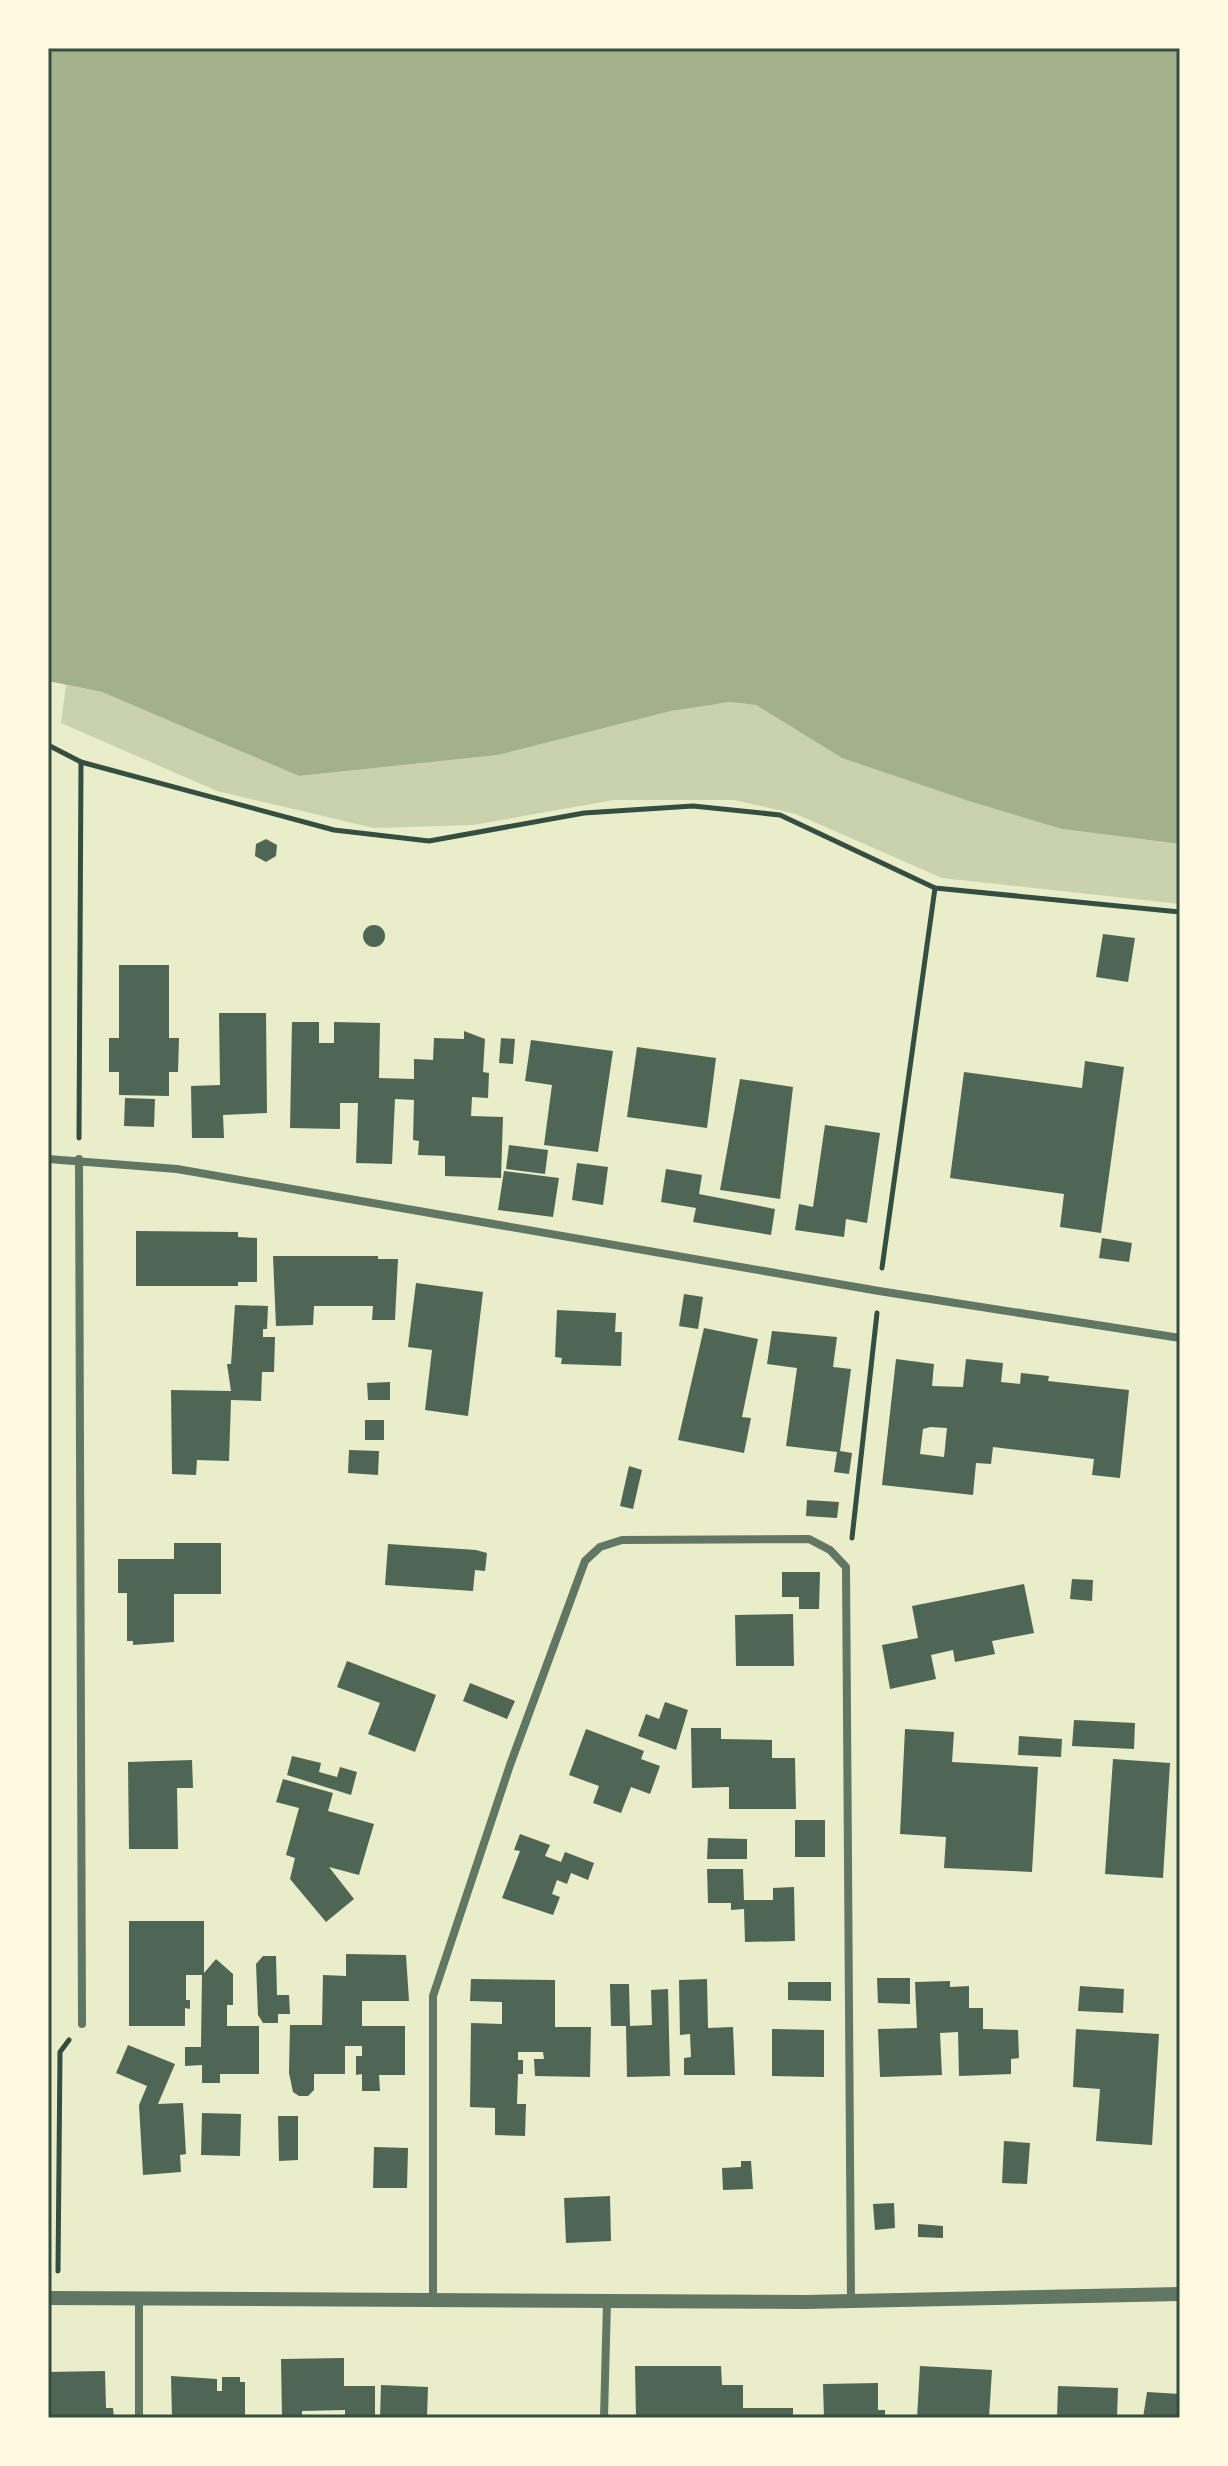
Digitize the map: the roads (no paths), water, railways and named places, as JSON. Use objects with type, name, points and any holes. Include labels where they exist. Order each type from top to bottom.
[{"type":"street","points":[[48,1159],[177,1169],[879,1291],[1180,1338]]},
{"type":"street","points":[[79,1159],[82,2024]]},
{"type":"street","points":[[433,2298],[433,1996],[510,1765],[585,1561],[600,1547],[622,1540],[809,1539],[830,1550],[846,1567],[851,2301]]},
{"type":"street","points":[[53,2298],[433,2298],[607,2302],[851,2301],[1180,2294]]},
{"type":"street","points":[[139,2298],[139,2418]]},
{"type":"street","points":[[604,2418],[607,2302]]}]
